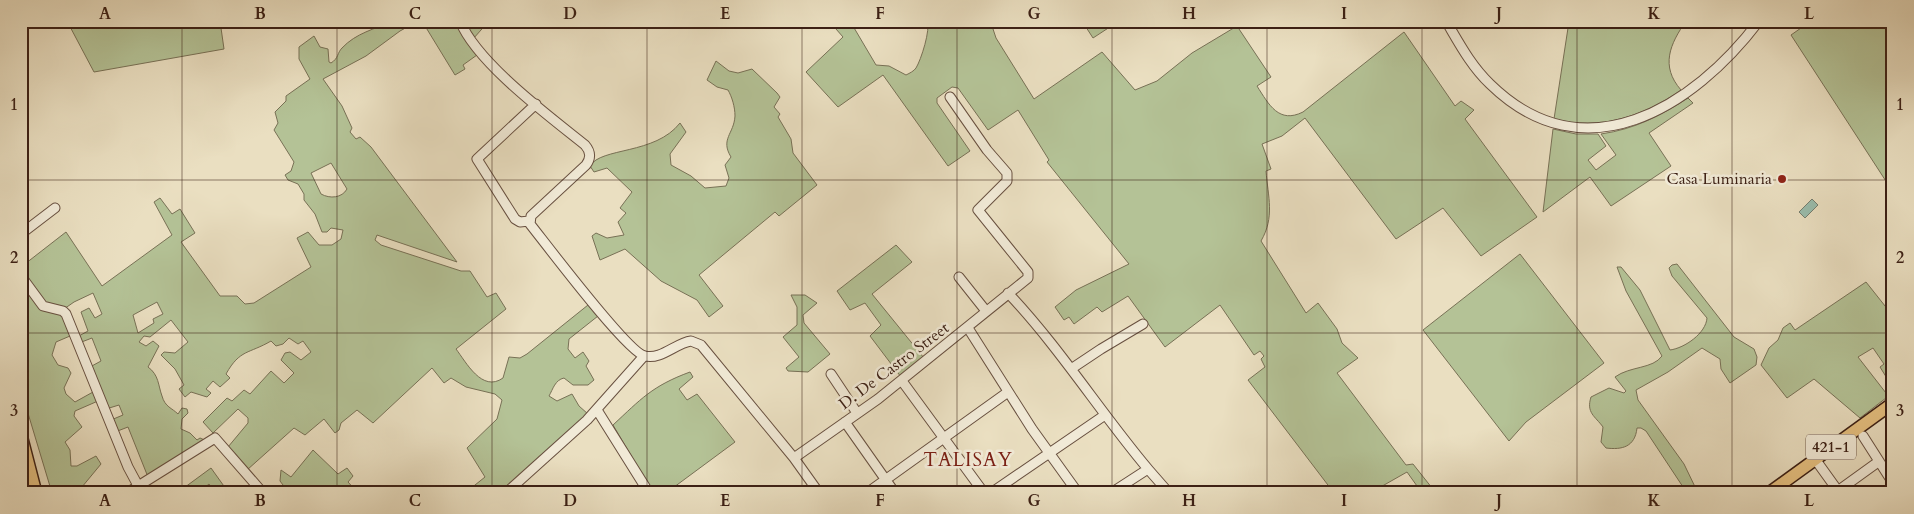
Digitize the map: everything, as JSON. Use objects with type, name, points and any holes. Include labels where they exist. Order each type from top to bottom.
[{"type":"main road","name":"421-1","points":[[1769,493],[1893,402]]},
{"type":"main road","points":[[21,436],[36,493]]},
{"type":"street","points":[[460,21],[478,50],[536,104],[586,145],[590,157],[582,169],[530,216],[529,221]]},
{"type":"street","points":[[1446,21],[1476,68],[1489,83],[1526,112],[1548,122],[1574,128],[1592,128],[1627,123],[1663,108],[1726,60],[1759,21]]},
{"type":"street","name":"D. De Castro Street","points":[[794,458],[902,381],[1026,279],[1028,272],[978,209],[1005,183],[1008,176],[950,97]]},
{"type":"street","points":[[529,221],[520,222],[515,218],[477,159],[536,104]]},
{"type":"street","points":[[21,234],[55,208]]},
{"type":"street","points":[[529,221],[582,290],[634,349],[644,356],[658,355],[687,342],[699,343],[794,458],[819,493]]},
{"type":"street","points":[[21,276],[44,308],[60,310],[66,314],[117,443],[140,490]]},
{"type":"street","points":[[960,277],[986,311]]},
{"type":"street","points":[[1008,294],[1071,369],[1105,416],[1169,493]]},
{"type":"street","points":[[1071,369],[1101,348],[1143,324]]},
{"type":"street","points":[[968,328],[1032,429],[1078,493]]},
{"type":"street","points":[[506,493],[597,410],[644,356]]},
{"type":"street","points":[[831,374],[857,412]]},
{"type":"street","points":[[902,381],[984,493]]},
{"type":"street","points":[[868,493],[1008,392]]},
{"type":"street","points":[[597,410],[649,493]]},
{"type":"street","points":[[991,493],[1105,416]]},
{"type":"street","points":[[845,422],[895,493]]},
{"type":"street","points":[[1863,436],[1893,484]]},
{"type":"street","points":[[127,493],[140,490],[189,453],[215,438],[263,493]]},
{"type":"street","points":[[1815,459],[1837,492],[1878,462]]},
{"type":"street","points":[[1112,493],[1148,469]]},
{"type":"shaded area","points":[[67,21],[220,21],[224,49],[94,72]]},
{"type":"shaded area","points":[[393,21],[418,21],[400,31],[366,56],[323,79],[342,106],[352,128],[350,132],[356,139],[360,137],[371,147],[457,262],[377,235],[375,240],[381,245],[461,271],[470,271],[487,297],[496,293],[506,309],[456,349],[475,374],[488,382],[495,382],[503,378],[509,357],[520,358],[527,354],[588,305],[598,316],[569,339],[568,349],[575,358],[583,352],[589,361],[586,366],[594,380],[588,385],[573,385],[564,378],[561,379],[549,396],[557,401],[572,394],[579,406],[588,414],[500,493],[465,493],[485,477],[467,448],[497,419],[502,400],[495,394],[466,387],[451,378],[444,383],[432,368],[373,423],[357,410],[341,423],[339,430],[335,433],[324,419],[305,435],[294,428],[247,470],[228,447],[248,423],[248,418],[238,409],[213,433],[203,422],[227,398],[232,401],[244,390],[250,394],[271,371],[284,383],[294,373],[281,360],[285,353],[290,352],[301,360],[311,352],[303,341],[298,344],[289,338],[283,344],[276,346],[271,341],[245,353],[236,360],[226,374],[230,378],[220,387],[213,381],[206,389],[211,393],[207,397],[191,392],[185,397],[179,389],[184,385],[175,369],[161,355],[164,352],[175,353],[188,342],[171,320],[150,337],[144,336],[139,342],[146,346],[153,341],[159,346],[148,367],[156,377],[163,400],[167,405],[178,414],[182,408],[187,409],[188,413],[182,419],[181,429],[190,433],[197,440],[200,438],[207,441],[148,477],[128,427],[115,432],[111,420],[123,415],[119,405],[106,409],[90,367],[101,361],[92,338],[79,343],[77,337],[88,331],[81,312],[89,308],[95,318],[102,314],[93,293],[64,309],[49,307],[21,272],[21,267],[66,232],[102,286],[172,235],[154,202],[160,198],[172,214],[180,209],[195,233],[181,242],[220,296],[237,296],[245,304],[254,303],[311,267],[297,238],[308,232],[319,245],[332,245],[341,239],[343,230],[331,228],[327,232],[322,232],[315,214],[304,200],[304,194],[298,184],[288,180],[285,175],[291,171],[294,162],[274,130],[278,123],[275,112],[286,101],[286,96],[310,79],[299,59],[299,47],[314,36],[320,47],[328,49],[329,62],[331,63],[347,43],[366,32]],"holes":[[[331,163],[347,189],[336,197],[328,197],[321,194],[311,173]],[[157,302],[163,314],[153,319],[154,323],[138,333],[133,315]]]},
{"type":"shaded area","points":[[422,21],[457,21],[466,41],[477,55],[463,65],[465,69],[455,75]]},
{"type":"shaded area","points":[[464,21],[489,21],[473,39]]},
{"type":"shaded area","points":[[829,21],[850,21],[876,65],[889,66],[906,75],[912,72],[918,64],[927,37],[927,21],[1003,21],[993,29],[996,38],[1034,99],[1102,52],[1135,90],[1157,81],[1192,53],[1237,26],[1271,77],[1257,86],[1270,106],[1287,116],[1303,112],[1404,32],[1455,106],[1461,101],[1474,110],[1465,119],[1537,217],[1481,256],[1443,208],[1396,239],[1305,118],[1282,136],[1262,144],[1271,169],[1266,171],[1269,215],[1268,224],[1261,241],[1306,313],[1318,303],[1337,329],[1342,343],[1358,358],[1337,373],[1406,465],[1413,464],[1436,493],[1422,493],[1407,472],[1370,493],[1334,493],[1248,380],[1265,367],[1261,359],[1264,356],[1260,351],[1254,355],[1220,305],[1165,347],[1128,296],[1102,312],[1097,307],[1074,324],[1069,317],[1064,320],[1055,307],[1076,290],[1129,264],[1047,162],[1049,160],[1018,110],[988,130],[958,88],[952,87],[937,98],[937,103],[970,151],[948,166],[883,75],[838,107],[806,72],[843,37]]},
{"type":"shaded area","points":[[1082,21],[1119,21],[1093,38]]},
{"type":"shaded area","points":[[1528,21],[1686,21],[1672,47],[1669,64],[1675,81],[1681,90],[1652,107],[1621,119],[1588,123],[1554,119],[1568,28]]},
{"type":"shaded area","points":[[1811,21],[1893,21],[1893,192],[1791,35]]},
{"type":"shaded area","points":[[716,61],[729,71],[738,73],[752,69],[777,93],[780,97],[774,107],[780,114],[778,117],[791,139],[793,153],[817,185],[779,216],[775,212],[699,275],[723,306],[709,317],[697,300],[661,281],[625,249],[600,260],[592,236],[596,233],[607,238],[624,235],[618,222],[626,213],[620,208],[632,192],[607,168],[594,172],[590,166],[596,160],[605,156],[657,141],[680,123],[686,132],[670,154],[671,165],[691,176],[705,188],[726,186],[729,178],[725,165],[731,157],[727,141],[734,122],[735,113],[728,90],[717,87],[707,80]]},
{"type":"shaded area","points":[[1688,98],[1693,103],[1649,133],[1671,166],[1611,206],[1590,177],[1543,212],[1553,129],[1576,134],[1598,134],[1606,146],[1588,160],[1596,170],[1616,155],[1601,134],[1625,129],[1647,121]]},
{"type":"shaded area","points":[[1812,199],[1818,205],[1805,218],[1799,212]]},
{"type":"shaded area","points":[[896,245],[912,262],[872,294],[924,358],[901,377],[870,336],[881,325],[865,303],[850,310],[837,291]]},
{"type":"shaded area","points":[[1520,254],[1604,363],[1526,422],[1509,441],[1423,330]]},
{"type":"shaded area","points":[[1677,264],[1734,337],[1754,349],[1757,357],[1756,365],[1730,383],[1721,369],[1720,359],[1702,348],[1668,372],[1636,390],[1638,400],[1684,464],[1698,493],[1687,493],[1646,431],[1641,428],[1637,428],[1634,439],[1627,446],[1622,448],[1606,448],[1601,442],[1603,427],[1590,411],[1591,397],[1609,388],[1624,393],[1626,391],[1615,377],[1621,373],[1653,363],[1662,356],[1626,291],[1617,267],[1621,267],[1640,290],[1670,350],[1676,349],[1694,339],[1706,324],[1707,318],[1672,276],[1669,268]]},
{"type":"shaded area","points":[[21,280],[43,310],[62,315],[70,336],[56,342],[52,355],[58,365],[68,368],[71,373],[64,388],[66,394],[75,402],[93,392],[98,401],[75,411],[74,416],[82,427],[65,442],[70,450],[71,466],[77,466],[96,456],[101,464],[77,493],[52,493],[21,390]]},
{"type":"shaded area","points":[[1866,282],[1893,316],[1893,388],[1880,367],[1884,364],[1873,348],[1858,357],[1886,393],[1886,398],[1860,418],[1814,379],[1787,398],[1761,365],[1769,348],[1778,340],[1783,328],[1790,323],[1795,330]]},
{"type":"shaded area","points":[[791,295],[805,295],[817,303],[803,315],[804,323],[830,354],[808,372],[788,371],[786,368],[799,357],[783,337],[797,325],[797,307]]},
{"type":"shaded area","points":[[690,372],[693,377],[679,389],[687,400],[697,394],[735,442],[666,493],[653,493],[613,425],[656,388]]},
{"type":"shaded area","points":[[313,450],[338,474],[347,468],[353,476],[348,482],[358,493],[289,493],[280,481],[281,470],[291,477]]},
{"type":"shaded area","points":[[211,468],[226,489],[216,493],[209,484],[198,493],[177,493]]},
{"type":"place","name":"Casa Luminaria","points":[[1782,179]]},
{"type":"district","name":"TALISAY","points":[[968,460]]}]
